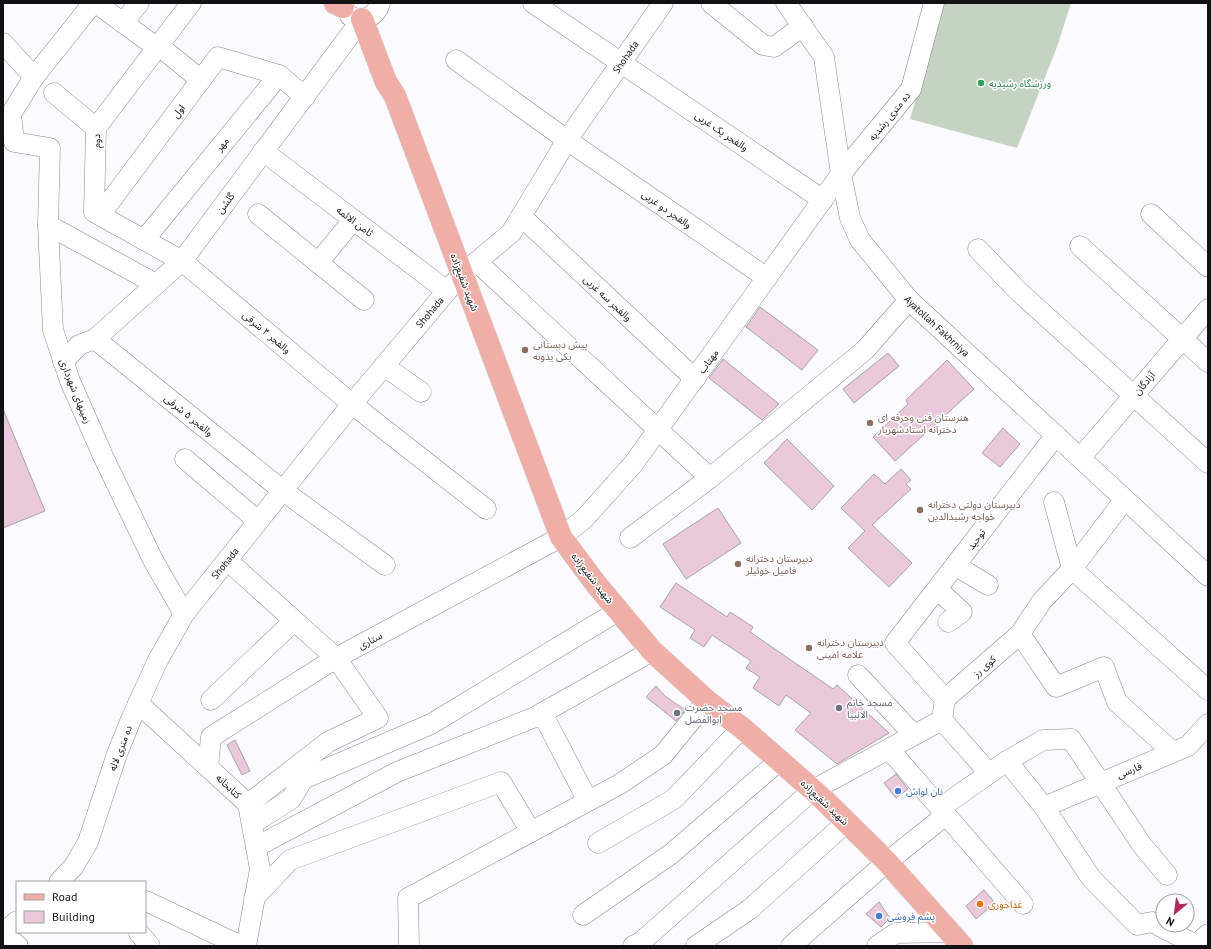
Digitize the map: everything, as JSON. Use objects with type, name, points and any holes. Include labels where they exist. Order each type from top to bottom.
[{"type":"main road","name":"شهید شفیع‌زاده","points":[[375,10],[386,82],[395,96],[470,268],[561,537],[596,584],[652,651],[707,701],[742,728],[813,790],[887,862],[956,939]]},
{"type":"street","points":[[7,108],[94,3],[201,80]]},
{"type":"street","points":[[123,23],[139,3]]},
{"type":"street","name":"دوم","points":[[100,215],[94,212],[96,128],[153,44],[191,3]]},
{"type":"street","name":"والفجر یک غربی","points":[[533,3],[823,200]]},
{"type":"street","name":"Shohada","points":[[184,614],[228,561],[282,490],[352,404],[447,292],[470,268],[511,233],[567,140],[663,3]]},
{"type":"street","points":[[711,3],[764,45],[774,46],[803,26]]},
{"type":"street","name":"Ayatollah Fakhrniya","points":[[786,3],[824,58],[841,174],[850,218],[860,240],[909,300],[1081,457],[1208,576]]},
{"type":"street","name":"ده متری رشدیه","points":[[841,174],[911,89],[934,3]]},
{"type":"street","points":[[340,4],[351,16],[375,10]]},
{"type":"street","name":"گلشن","points":[[63,362],[79,345],[95,339],[182,261],[263,151],[375,10]]},
{"type":"street","points":[[3,43],[34,77]]},
{"type":"street","name":"اول","points":[[100,215],[218,57],[279,75]]},
{"type":"street","name":"والفجر دو غربی","points":[[456,60],[567,140],[767,278]]},
{"type":"street","points":[[279,75],[305,97]]},
{"type":"street","name":"مهر","points":[[144,240],[279,75]]},
{"type":"street","points":[[54,93],[96,128]]},
{"type":"street","name":"زمینهای شهرداری","points":[[7,108],[14,142],[50,148],[48,225],[53,330],[63,362],[106,462],[153,560],[184,614]]},
{"type":"street","name":"ثامن الائمه","points":[[263,151],[447,292]]},
{"type":"street","name":"مهتاب","points":[[561,537],[584,519],[608,494],[658,430],[841,174]]},
{"type":"street","points":[[258,214],[364,300]]},
{"type":"street","points":[[1151,214],[1208,266]]},
{"type":"street","points":[[100,215],[182,261]]},
{"type":"street","name":"والفجر سه غربی","points":[[521,216],[695,379]]},
{"type":"street","points":[[318,263],[353,220]]},
{"type":"street","points":[[48,225],[156,284]]},
{"type":"street","points":[[1080,246],[1208,362]]},
{"type":"street","points":[[978,249],[1017,290],[1208,463]]},
{"type":"street","name":"والفجر ۴ شرقی","points":[[182,261],[352,404],[486,509]]},
{"type":"street","points":[[470,268],[658,430],[710,478]]},
{"type":"street","points":[[630,538],[710,478],[865,350],[909,300]]},
{"type":"street","name":"آزادگان","points":[[1081,457],[1208,308]]},
{"type":"street","name":"والفجر ۵ شرقی","points":[[95,339],[282,490],[385,565]]},
{"type":"street","points":[[384,366],[421,392]]},
{"type":"street","name":"توحید","points":[[945,699],[895,643],[1056,435]]},
{"type":"street","points":[[185,459],[258,521]]},
{"type":"street","name":"کوی رز","points":[[945,699],[1020,634],[1042,601],[1072,569],[1125,499]]},
{"type":"street","points":[[1054,502],[1072,569],[1208,690]]},
{"type":"street","name":"ستاری","points":[[208,767],[211,738],[336,658],[561,537]]},
{"type":"street","points":[[228,561],[336,658],[378,718],[328,742],[248,804]]},
{"type":"street","points":[[956,566],[988,585]]},
{"type":"street","points":[[920,610],[944,624],[962,612],[937,589]]},
{"type":"street","points":[[252,824],[291,799],[303,780],[431,724],[618,611]]},
{"type":"street","name":"ده متری لاله","points":[[60,881],[74,866],[88,842],[117,754],[138,703],[173,631],[184,614]]},
{"type":"street","points":[[211,700],[294,620]]},
{"type":"street","points":[[1020,634],[1056,687],[1104,667],[1117,702],[1173,752]]},
{"type":"street","points":[[256,847],[397,772],[542,713],[652,651]]},
{"type":"street","points":[[858,675],[914,735]]},
{"type":"street","points":[[945,699],[942,720],[989,773]]},
{"type":"street","points":[[409,946],[408,898],[620,784],[663,755],[707,701]]},
{"type":"street","name":"کتابخانه","points":[[138,703],[248,804],[260,869],[246,946]]},
{"type":"street","points":[[542,713],[588,801]]},
{"type":"street","points":[[634,946],[641,942],[813,790],[942,720]]},
{"type":"street","points":[[598,843],[674,799],[742,728]]},
{"type":"street","name":"فارسی","points":[[1044,807],[1188,746],[1204,736]]},
{"type":"street","points":[[791,946],[989,773],[1007,760],[1043,740],[1071,739],[1142,845],[1167,875]]},
{"type":"street","points":[[889,749],[1023,904]]},
{"type":"street","points":[[1007,760],[1044,807],[1091,878],[1137,925],[1152,922],[1196,946],[1208,934]]},
{"type":"street","points":[[583,915],[671,854],[780,761]]},
{"type":"street","points":[[254,898],[290,860],[501,782],[531,832]]},
{"type":"street","points":[[696,946],[750,909],[846,822]]},
{"type":"street","points":[[146,900],[240,946]]},
{"type":"street","points":[[16,922],[3,933],[18,946]]},
{"type":"street","points":[[877,946],[896,933],[956,939]]},
{"type":"green space","name":"ورزشگاه رشیدیه","points":[[944,3],[1071,3],[1057,47],[1017,148],[910,119]]},
{"type":"building","points":[[760,307],[818,350],[802,370],[746,327]]},
{"type":"building","points":[[888,353],[899,366],[854,403],[843,389]]},
{"type":"building","points":[[723,359],[779,404],[762,420],[709,378]]},
{"type":"building","points":[[947,360],[974,389],[895,461],[873,437],[908,404],[906,400]]},
{"type":"building","points":[[3,409],[45,511],[3,528]]},
{"type":"building","points":[[1003,428],[1020,444],[1000,467],[982,453]]},
{"type":"building","points":[[787,439],[834,486],[812,510],[764,463]]},
{"type":"building","points":[[901,469],[911,480],[906,484],[911,489],[872,525],[912,563],[889,587],[848,548],[865,531],[841,508],[874,474],[885,484]]},
{"type":"building","points":[[718,508],[741,543],[686,579],[663,544]]},
{"type":"building","points":[[676,583],[727,617],[730,612],[753,627],[750,632],[833,689],[837,685],[889,733],[837,764],[795,730],[811,713],[786,695],[779,706],[753,688],[760,677],[746,668],[751,661],[712,635],[704,647],[690,638],[695,630],[660,607]]},
{"type":"building","points":[[656,686],[665,696],[685,710],[676,721],[646,697]]},
{"type":"building","points":[[235,740],[250,771],[242,775],[227,745]]},
{"type":"building","name":"نان لواش","points":[[896,774],[908,789],[896,798],[884,783]]},
{"type":"building","name":"غذاخوری","points":[[984,890],[995,903],[976,919],[966,906]]},
{"type":"building","name":"پشم فروشی","points":[[879,902],[890,918],[881,927],[866,914]]},
{"type":"place","name":"ورزشگاه رشیدیه","points":[[981,83]]},
{"type":"place","name":"پیش دبستانی یکی یدونه","points":[[525,350]]},
{"type":"place","name":"هنرستان فنی وحرفه ای دخترانه استادشهریار","points":[[870,423]]},
{"type":"place","name":"دبیرستان دولتی دخترانه خواجه رشیدالدین","points":[[920,510]]},
{"type":"place","name":"دبیرستان دخترانه فامیل خوئیلر","points":[[738,564]]},
{"type":"place","name":"دبیرستان دخترانه علامه امینی","points":[[809,648]]},
{"type":"place","name":"مسجد خاتم الانبیا","points":[[839,708]]},
{"type":"place","name":"مسجد حضرت ابوالفضل","points":[[677,713]]},
{"type":"place","name":"نان لواش","points":[[898,791]]},
{"type":"place","name":"غذاخوری","points":[[980,904]]},
{"type":"place","name":"پشم فروشی","points":[[879,916]]}]
